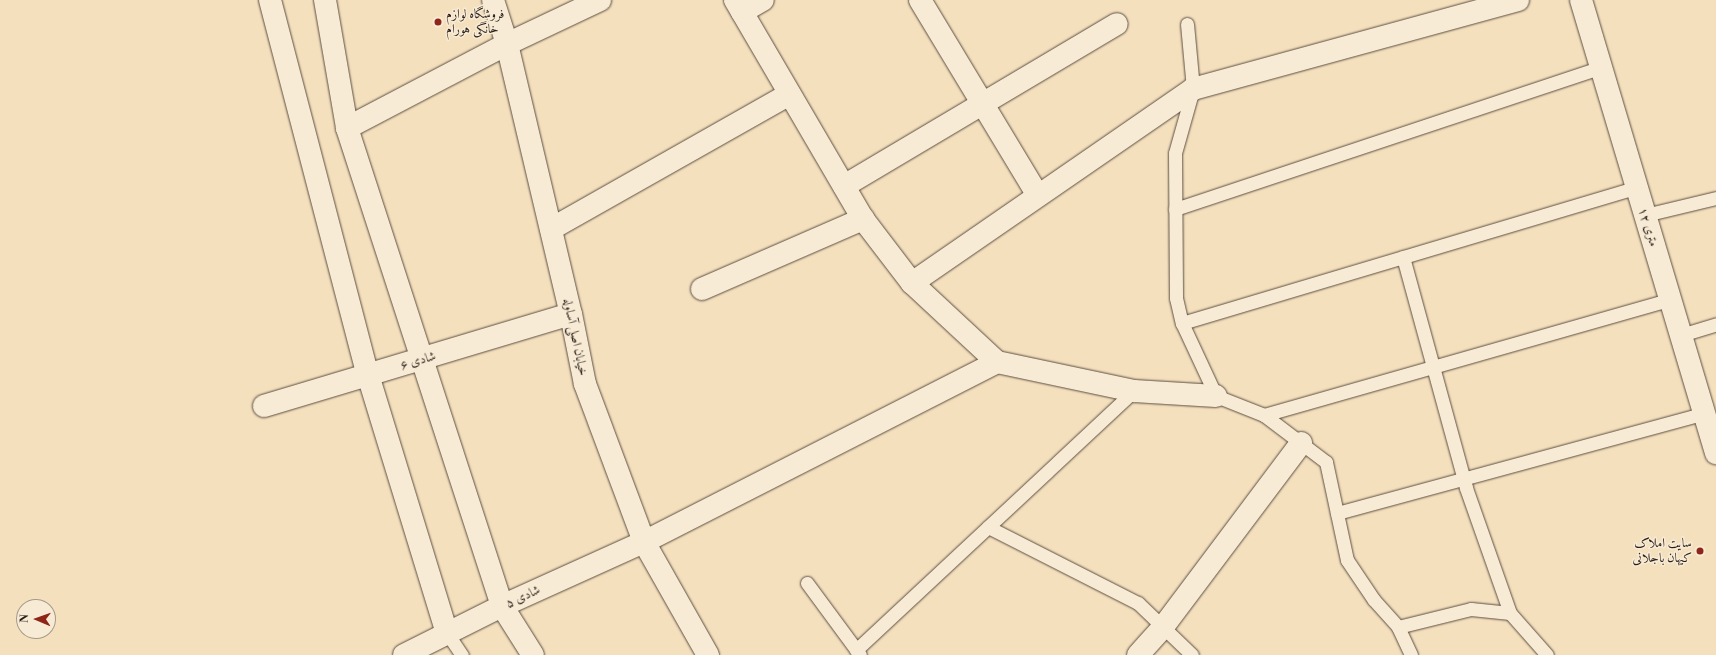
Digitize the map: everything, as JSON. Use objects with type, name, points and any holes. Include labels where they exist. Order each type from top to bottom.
[{"type":"street","points":[[270,0],[368,375],[448,633]]},
{"type":"street","points":[[325,0],[347,128],[502,606],[533,655]]},
{"type":"street","name":"خیابان اصلی آساوله","points":[[493,0],[507,44],[572,314],[585,384],[644,542],[708,655]]},
{"type":"street","points":[[347,128],[507,44],[600,0]]},
{"type":"street","points":[[763,0],[738,6],[863,219],[912,282],[998,362],[1134,391],[1216,396]]},
{"type":"street","points":[[920,0],[1037,194]]},
{"type":"street","points":[[912,282],[1037,194],[1193,89],[1518,0]]},
{"type":"street","name":"۱۲ متری","points":[[1581,0],[1716,453]]},
{"type":"street","points":[[844,186],[1117,24]]},
{"type":"street","points":[[551,229],[790,94]]},
{"type":"street","points":[[702,289],[863,219]]},
{"type":"street","name":"شادی ۶","points":[[264,406],[368,375],[422,361],[572,314]]},
{"type":"street","name":"شادی ۵","points":[[404,655],[502,606],[644,542],[998,362]]},
{"type":"street","points":[[1138,655],[1163,627],[1301,443]]},
{"type":"lane","points":[[1187,24],[1193,89],[1175,152],[1176,298],[1182,322],[1216,396],[1264,415],[1326,462],[1347,560],[1374,600],[1398,627],[1411,655]]},
{"type":"lane","points":[[1175,209],[1600,67]]},
{"type":"lane","points":[[1182,322],[1636,188]]},
{"type":"lane","points":[[1645,215],[1716,198]]},
{"type":"lane","points":[[1403,257],[1466,488],[1510,613],[1547,655]]},
{"type":"lane","points":[[1264,415],[1670,299]]},
{"type":"lane","points":[[1681,335],[1716,324]]},
{"type":"lane","points":[[807,583],[858,653],[988,527],[1134,391]]},
{"type":"lane","points":[[1337,513],[1704,413]]},
{"type":"lane","points":[[988,527],[1138,603],[1192,655]]},
{"type":"lane","points":[[1398,627],[1471,609],[1510,613]]},
{"type":"lane","points":[[448,633],[462,655]]},
{"type":"place","name":"فروشگاه لوازم خانگی هورام","points":[[438,22]]},
{"type":"place","name":"سایت املاک کیهان باجلانی","points":[[1700,551]]}]
